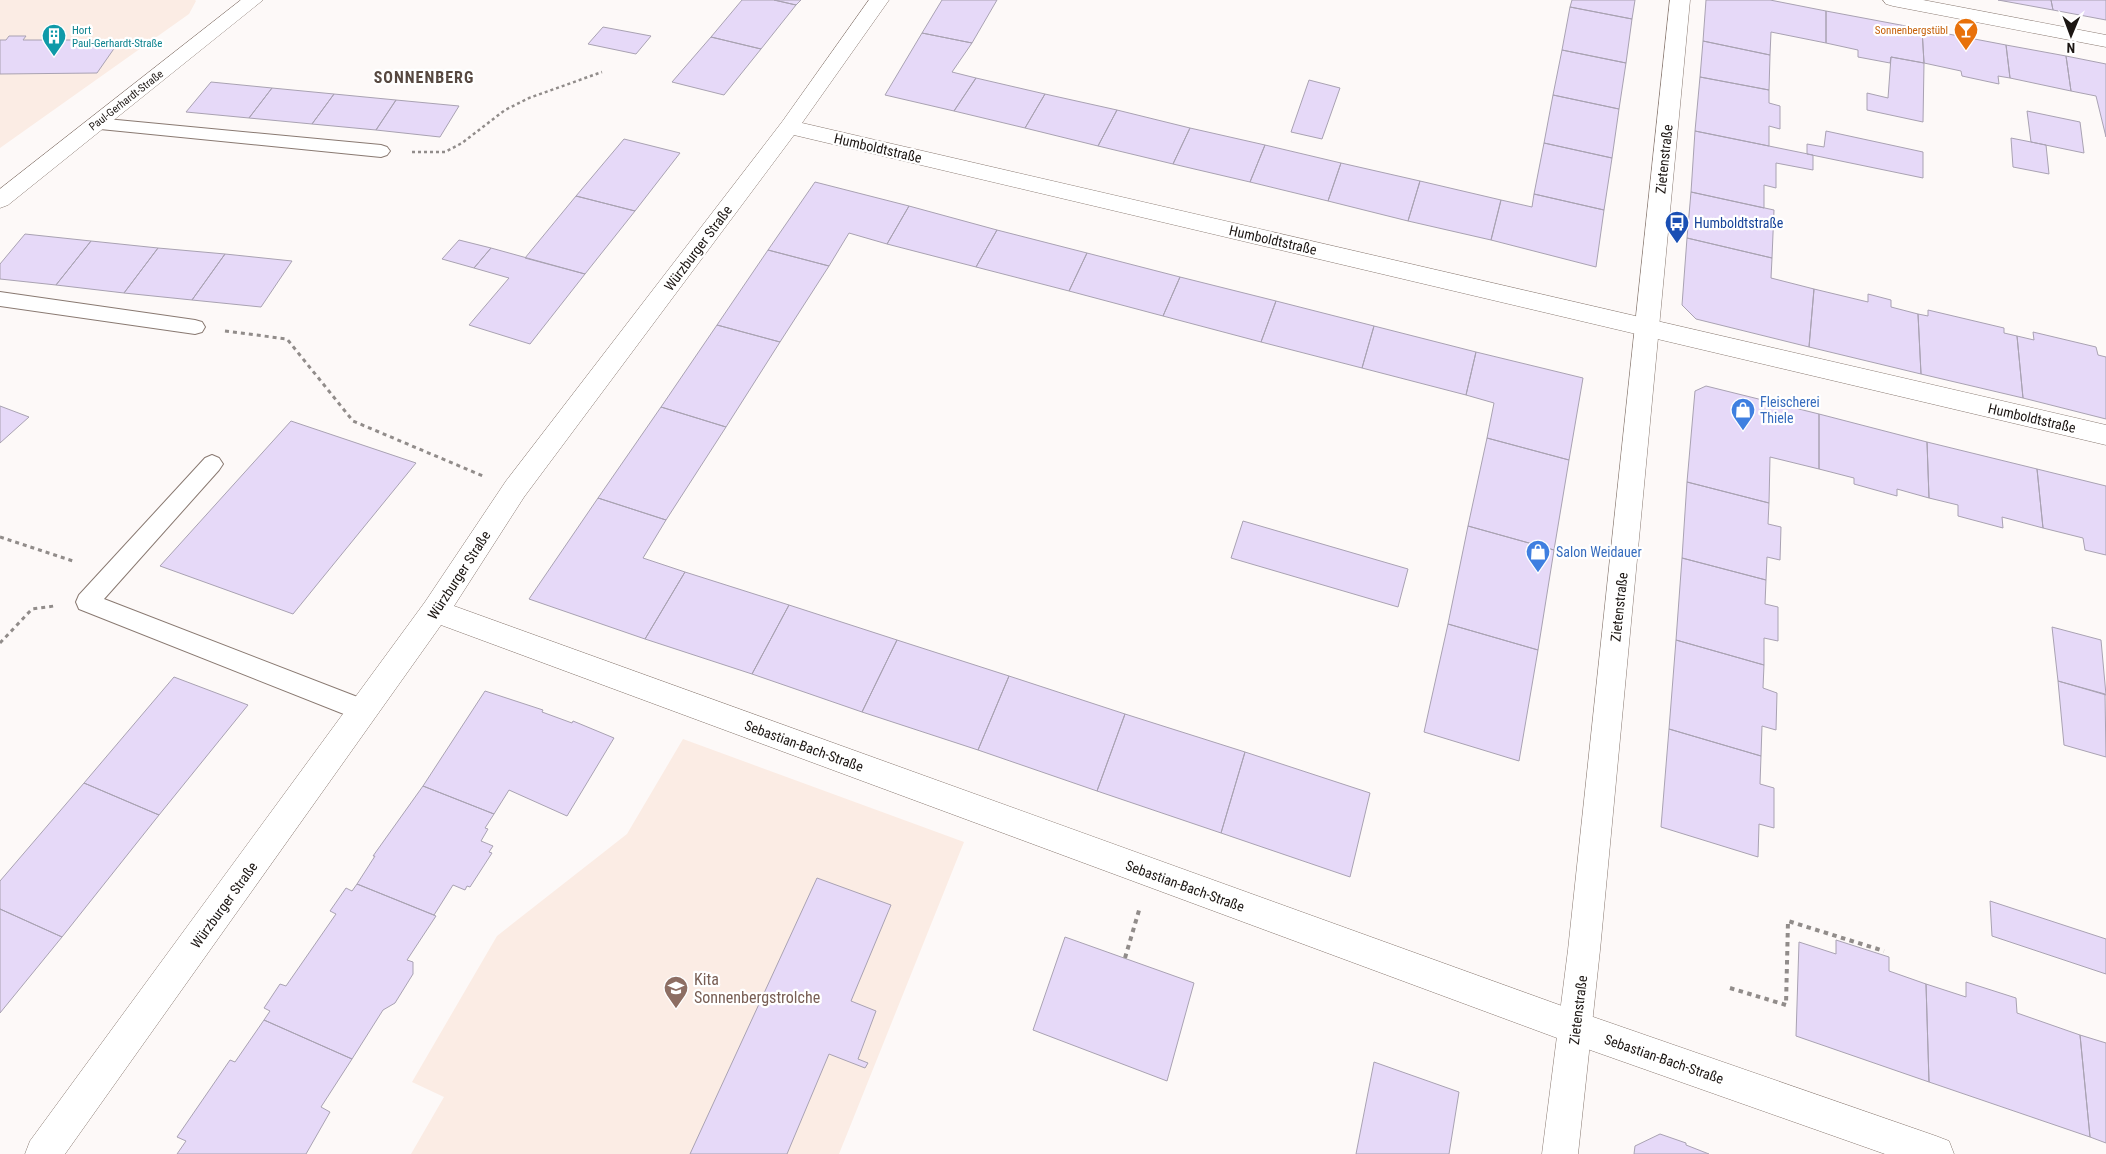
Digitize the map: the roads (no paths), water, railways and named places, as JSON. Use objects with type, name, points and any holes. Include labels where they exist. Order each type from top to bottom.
[{"type":"street","name":"Paul-Gerhardt-Straße","points":[[0,200],[253,0]]},
{"type":"street","name":"Würzburger Straße","points":[[44,1154],[435,611],[515,489],[789,127],[879,0]]},
{"type":"street","name":"Zietenstraße","points":[[1560,1154],[1576,1028],[1680,0]]},
{"type":"street","points":[[1892,0],[2106,41]]},
{"type":"street","name":"Humboldtstraße","points":[[789,127],[2106,435]]},
{"type":"street","name":"Sebastian-Bach-Straße","points":[[435,611],[1576,1028],[1936,1154]]},
{"type":"lane","points":[[96,124],[381,150]]},
{"type":"lane","points":[[0,299],[195,327]]},
{"type":"lane","points":[[212,464],[87,602],[364,711]]},
{"type":"place","name":"Sonnenbergstübl","points":[[1966,51]]},
{"type":"place","name":"Hort Paul-Gerhardt-Straße","points":[[54,57]]},
{"type":"place","name":"Humboldtstraße","points":[[1677,244]]},
{"type":"place","name":"Fleischerei Thiele","points":[[1743,431]]},
{"type":"place","name":"Salon Weidauer","points":[[1538,573]]},
{"type":"place","name":"Kita Sonnenbergstrolche","points":[[676,1009]]},
{"type":"district","name":"SONNENBERG","points":[[424,77]]}]
